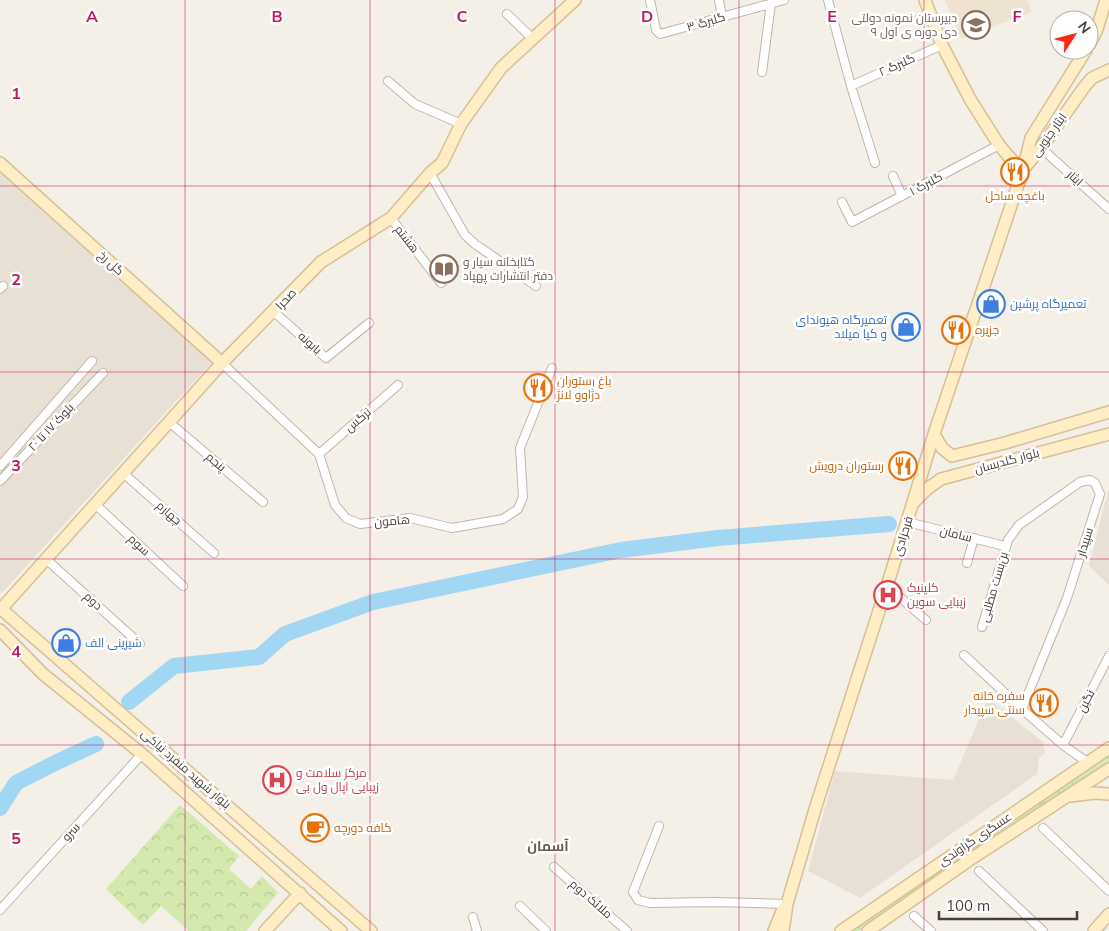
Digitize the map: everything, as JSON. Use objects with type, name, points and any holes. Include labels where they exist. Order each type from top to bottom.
[{"type":"street","name":"گلبرگ ۳","points":[[650,0],[656,30],[658,33],[663,34],[781,0]]},
{"type":"street","points":[[719,0],[722,17]]},
{"type":"street","points":[[828,0],[875,163]]},
{"type":"street","points":[[925,0],[942,45],[970,99],[999,145],[1024,170]]},
{"type":"street","points":[[1099,22],[1106,0]]},
{"type":"street","name":"صحرا","points":[[0,608],[222,364],[321,262],[391,218],[430,173],[442,163],[461,124],[501,68],[573,1]]},
{"type":"street","points":[[762,72],[771,4]]},
{"type":"street","points":[[507,14],[532,39]]},
{"type":"street","name":"گلبرگ ۲","points":[[852,86],[942,45]]},
{"type":"street","name":"ایثار جنوبی","points":[[1024,170],[1030,138],[1080,60]]},
{"type":"street","name":"ایثار جنوبی","points":[[1024,170],[1084,86],[1092,78],[1109,70]]},
{"type":"street","points":[[388,81],[415,104],[461,124]]},
{"type":"street","name":"گلبرگ ۱","points":[[842,202],[852,222],[999,145]]},
{"type":"street","name":"ایثار","points":[[1041,148],[1109,209]]},
{"type":"street","name":"گل رخ","points":[[0,163],[222,364]]},
{"type":"street","name":"فرحزادی","points":[[787,904],[816,806],[934,434],[1024,170]]},
{"type":"street","points":[[430,173],[465,234],[475,244],[536,286]]},
{"type":"street","points":[[893,176],[902,196]]},
{"type":"street","name":"هشتم","points":[[391,218],[441,282]]},
{"type":"street","name":"بابونه","points":[[274,312],[326,358],[369,323]]},
{"type":"street","points":[[0,466],[92,360]]},
{"type":"street","name":"هامون","points":[[222,364],[318,454],[335,505],[346,518],[360,524],[410,518],[452,528],[503,519],[518,509],[523,497],[520,448],[552,368]]},
{"type":"street","name":"بلوک ۱۷ تا ۲۰","points":[[0,481],[103,373]]},
{"type":"street","name":"نرگس","points":[[318,454],[398,385]]},
{"type":"street","name":"بلوار گلدیسان","points":[[952,456],[1005,443],[1109,412]]},
{"type":"street","name":"پنجم","points":[[169,422],[263,502]]},
{"type":"street","points":[[934,434],[942,448],[952,456],[948,465],[957,475]]},
{"type":"street","name":"بلوار گلدیسان","points":[[913,503],[927,489],[941,479],[1109,434]]},
{"type":"street","name":"چهارم","points":[[123,473],[214,553]]},
{"type":"street","name":"سپیدار","points":[[1006,546],[1012,533],[1019,525],[1054,499],[1080,482],[1090,480],[1095,483],[1100,494],[1067,598],[1022,709]]},
{"type":"street","name":"سوم","points":[[95,504],[183,586]]},
{"type":"street","name":"سامان","points":[[907,522],[1006,546]]},
{"type":"street","points":[[967,563],[974,538]]},
{"type":"street","name":"بن‌بست مطلبی","points":[[982,627],[1006,546]]},
{"type":"street","name":"دوم","points":[[46,559],[140,644]]},
{"type":"street","points":[[887,586],[926,620]]},
{"type":"street","name":"بلوار شهید منفرد نیاکی","points":[[0,608],[369,930]]},
{"type":"street","name":"بلوار شهید منفرد نیاکی","points":[[0,630],[43,674],[142,754],[341,931]]},
{"type":"street","points":[[964,655],[1022,709],[1087,762]]},
{"type":"street","name":"نگین","points":[[1064,745],[1109,656]]},
{"type":"street","points":[[110,729],[120,731],[124,729],[127,723],[122,713]]},
{"type":"street","name":"عسگری گراوندی","points":[[841,931],[1109,748]]},
{"type":"street","name":"سرو","points":[[0,910],[142,754]]},
{"type":"street","name":"عسگری گراوندی","points":[[868,931],[968,861],[1109,769]]},
{"type":"street","points":[[1066,797],[1094,793],[1109,794]]},
{"type":"street","points":[[660,826],[633,892],[638,900],[650,903],[787,904]]},
{"type":"street","points":[[1043,828],[1109,890]]},
{"type":"street","name":"ملائک دوم","points":[[554,867],[627,931]]},
{"type":"street","points":[[979,871],[1043,931]]},
{"type":"street","points":[[265,931],[300,893]]},
{"type":"street","points":[[774,931],[780,914],[787,904]]},
{"type":"street","points":[[783,931],[787,904]]},
{"type":"street","points":[[520,906],[546,931]]},
{"type":"street","points":[[1094,931],[1109,914]]},
{"type":"street","points":[[914,916],[930,931]]},
{"type":"street","points":[[473,917],[477,931]]},
{"type":"street","points":[[356,931],[362,928],[369,930]]},
{"type":"shaded area","name":"دبیرستان نمونه دولتی ۹ دی دوره ی اول","points":[[945,0],[1027,0],[1032,12],[961,39]]},
{"type":"shaded area","points":[[2,168],[212,363],[1,594],[0,170]]},
{"type":"shaded area","points":[[1109,487],[1109,585],[1089,566]]},
{"type":"shaded area","points":[[988,698],[1043,742],[1045,753],[1039,758],[1037,774],[860,898],[808,871],[835,771],[953,780]]},
{"type":"green space","points":[[1109,755],[1109,762],[858,931],[848,931],[1082,771]]},
{"type":"green space","points":[[180,805],[239,856],[229,869],[251,889],[262,876],[278,893],[246,931],[189,931],[161,906],[143,925],[106,889]]},
{"type":"waterway","points":[[129,702],[174,666],[259,657],[285,634],[373,602],[621,550],[718,538],[889,524]]},
{"type":"waterway","points":[[0,808],[16,783],[96,744]]},
{"type":"place","name":"دبیرستان نمونه دولتی ۹ دی دوره ی اول","points":[[976,25]]},
{"type":"place","name":"باغچه ساحل","points":[[1015,172]]},
{"type":"place","name":"کتابخانه سیار و دفتر انتشارات پهپاد","points":[[444,269]]},
{"type":"place","name":"تعمیرگاه پرشین","points":[[991,304]]},
{"type":"place","name":"تعمیرگاه هیوندای و کیا میلاد","points":[[906,327]]},
{"type":"place","name":"جزیره","points":[[956,330]]},
{"type":"place","name":"باغ رستوران دژاوو لانژ","points":[[538,388]]},
{"type":"place","name":"رستوران درویش","points":[[903,466]]},
{"type":"place","name":"کلینیک زیبایی سوین","points":[[888,595]]},
{"type":"place","name":"شیرینی الف","points":[[66,643]]},
{"type":"place","name":"سفره خانه سنتی سپیدار","points":[[1044,703]]},
{"type":"place","name":"مرکز سلامت و زیبایی اپال ول بی","points":[[277,780]]},
{"type":"place","name":"کافه دورچه","points":[[315,828]]},
{"type":"district","name":"آسمان","points":[[548,846]]}]
